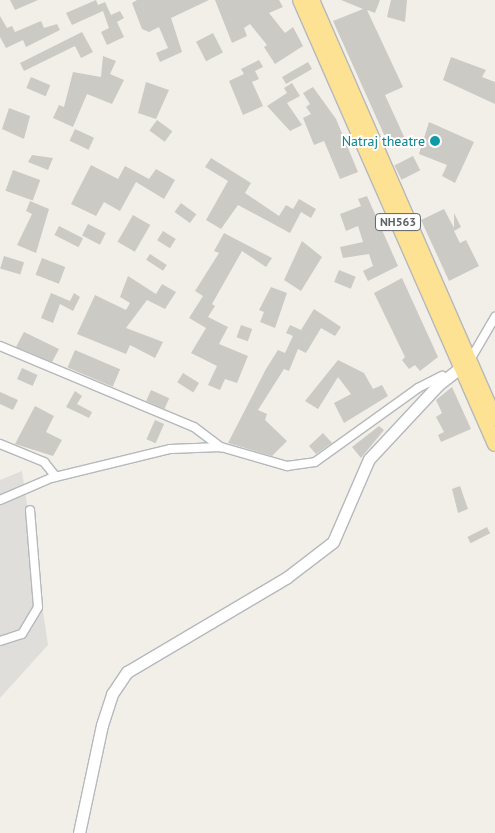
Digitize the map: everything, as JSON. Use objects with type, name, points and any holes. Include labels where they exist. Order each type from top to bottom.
[{"type":"highway","name":"NH563","points":[[300,0],[464,362],[495,419]]},
{"type":"highway","name":"NH563","points":[[312,0],[464,362],[495,444]]},
{"type":"street","points":[[79,833],[102,725],[112,694],[128,672],[286,578],[333,542],[369,459],[464,362],[495,317]]},
{"type":"street","points":[[0,346],[194,426],[221,447]]},
{"type":"street","points":[[0,500],[56,477],[170,449],[221,447],[287,466],[315,462],[464,362]]},
{"type":"street","points":[[0,444],[44,462],[56,477]]},
{"type":"street","points":[[0,641],[22,634],[38,607],[30,510]]},
{"type":"shaded area","points":[[22,471],[48,645],[0,698],[0,480]]},
{"type":"building","points":[[10,0],[38,0],[15,10]]},
{"type":"building","points":[[96,0],[98,5],[105,2],[111,15],[120,11],[124,18],[117,22],[124,37],[107,45],[101,32],[109,28],[103,11],[72,25],[66,13]]},
{"type":"building","points":[[137,0],[209,0],[171,18],[182,52],[160,62],[156,53],[168,48],[159,27],[149,32],[142,29],[132,3]]},
{"type":"building","points":[[215,0],[279,0],[283,7],[269,13],[285,33],[293,27],[303,46],[275,64],[264,47],[267,45],[250,24],[244,28],[247,36],[232,43]]},
{"type":"building","points":[[341,0],[380,0],[375,13],[367,10],[403,87],[385,95],[406,141],[390,148],[333,21],[363,9]]},
{"type":"building","points":[[391,0],[407,0],[405,22],[387,17]]},
{"type":"building","points":[[0,16],[7,28],[12,26],[15,32],[41,21],[44,28],[57,24],[60,30],[26,47],[23,40],[6,48],[0,37]]},
{"type":"building","points":[[82,32],[93,52],[81,58],[75,46],[24,71],[20,63]]},
{"type":"building","points":[[213,33],[223,53],[206,61],[196,42]]},
{"type":"building","points":[[103,56],[116,61],[110,74],[124,80],[112,104],[87,94],[73,127],[53,118],[59,105],[64,107],[73,72],[101,77]]},
{"type":"building","points":[[451,57],[486,70],[482,77],[495,82],[495,104],[443,80]]},
{"type":"building","points":[[259,60],[263,67],[255,71],[259,79],[252,82],[263,106],[243,115],[229,81],[244,74],[241,69]]},
{"type":"building","points":[[308,62],[312,69],[286,84],[282,77]]},
{"type":"building","points":[[31,77],[50,85],[46,96],[26,88]]},
{"type":"building","points":[[146,82],[169,90],[156,119],[138,113]]},
{"type":"building","points":[[292,83],[300,96],[287,103],[302,125],[290,131],[267,106],[287,93],[284,88]]},
{"type":"building","points":[[313,87],[336,119],[358,172],[340,179],[324,141],[314,145],[303,118],[311,114],[306,107],[310,104],[303,93]]},
{"type":"building","points":[[9,108],[30,116],[24,139],[2,129]]},
{"type":"building","points":[[157,120],[172,131],[165,142],[149,131]]},
{"type":"building","points":[[429,122],[474,142],[455,183],[442,176],[447,165],[419,154]]},
{"type":"building","points":[[75,129],[94,138],[89,150],[70,141]]},
{"type":"building","points":[[32,155],[53,158],[48,170],[28,162]]},
{"type":"building","points":[[413,156],[420,170],[402,180],[394,166]]},
{"type":"building","points":[[211,158],[251,183],[245,193],[279,216],[286,205],[293,209],[299,199],[316,209],[311,218],[301,212],[290,233],[238,205],[221,229],[206,220],[228,181],[205,167]]},
{"type":"building","points":[[91,165],[118,179],[125,166],[149,179],[156,169],[175,180],[164,199],[136,182],[120,211],[104,202],[96,216],[71,204]]},
{"type":"building","points":[[13,170],[40,180],[33,201],[5,191]]},
{"type":"building","points":[[367,196],[398,266],[368,281],[363,271],[373,266],[369,254],[343,258],[340,247],[363,242],[358,226],[346,231],[340,214],[361,206],[358,199]]},
{"type":"building","points":[[30,201],[49,209],[36,253],[17,245],[32,214],[26,211]]},
{"type":"building","points":[[181,203],[196,214],[190,223],[175,212]]},
{"type":"building","points":[[444,209],[454,228],[454,213],[461,227],[454,231],[460,243],[466,240],[479,266],[449,281],[421,220]]},
{"type":"building","points":[[133,215],[150,225],[135,252],[118,242]]},
{"type":"building","points":[[88,224],[106,233],[100,245],[82,236]]},
{"type":"building","points":[[59,226],[83,238],[79,247],[54,235]]},
{"type":"building","points":[[163,231],[176,239],[170,248],[157,240]]},
{"type":"building","points":[[224,233],[272,258],[266,267],[242,251],[212,304],[215,306],[208,317],[228,327],[219,344],[248,356],[237,383],[225,379],[220,390],[208,385],[217,366],[191,353],[206,328],[189,318],[203,296],[195,291],[219,253],[214,251]]},
{"type":"building","points":[[302,241],[322,257],[301,291],[284,280]]},
{"type":"building","points":[[150,254],[167,265],[163,271],[146,260]]},
{"type":"building","points":[[4,256],[24,262],[20,275],[0,268]]},
{"type":"building","points":[[42,258],[65,267],[59,284],[36,275]]},
{"type":"building","points":[[339,270],[356,277],[351,289],[334,282]]},
{"type":"building","points":[[128,276],[156,294],[162,284],[176,292],[165,309],[147,300],[126,328],[163,342],[155,358],[130,345],[126,354],[77,334],[95,295],[126,310],[130,303],[120,297]]},
{"type":"building","points":[[402,278],[438,357],[420,371],[415,365],[409,369],[402,360],[405,357],[374,293]]},
{"type":"building","points":[[271,287],[287,293],[275,328],[260,322],[264,312],[259,310]]},
{"type":"building","points":[[51,293],[70,301],[74,293],[80,297],[73,311],[60,304],[53,323],[41,318]]},
{"type":"building","points":[[314,309],[341,327],[335,336],[321,328],[306,353],[298,349],[289,371],[284,369],[258,410],[267,414],[265,420],[287,441],[272,456],[228,443],[266,369],[278,350],[285,353],[293,336],[286,333],[290,325],[301,330]]},
{"type":"building","points":[[241,325],[252,329],[248,341],[237,337]]},
{"type":"building","points":[[24,332],[59,349],[52,362],[16,347]]},
{"type":"building","points":[[75,350],[120,369],[113,387],[68,367]]},
{"type":"building","points":[[338,360],[364,373],[373,389],[382,385],[388,396],[344,423],[334,403],[351,394],[338,377],[318,409],[305,401]]},
{"type":"building","points":[[22,368],[38,375],[33,386],[17,379]]},
{"type":"building","points":[[183,373],[199,383],[193,392],[177,382]]},
{"type":"building","points":[[452,387],[471,429],[441,442],[438,435],[444,432],[436,417],[442,413],[436,400]]},
{"type":"building","points":[[151,390],[169,398],[164,409],[146,401]]},
{"type":"building","points":[[75,391],[82,396],[77,404],[92,412],[89,418],[66,407]]},
{"type":"building","points":[[0,392],[18,400],[13,410],[0,404]]},
{"type":"building","points":[[35,406],[54,416],[46,432],[62,440],[53,456],[15,444]]},
{"type":"building","points":[[155,420],[164,424],[156,443],[146,439]]},
{"type":"building","points":[[379,426],[384,430],[361,458],[352,447]]},
{"type":"building","points":[[323,433],[332,443],[316,454],[309,446]]},
{"type":"building","points":[[460,486],[468,509],[458,513],[452,489]]},
{"type":"building","points":[[487,527],[490,533],[471,543],[467,537]]},
{"type":"place","name":"Natraj theatre","points":[[435,141]]}]
